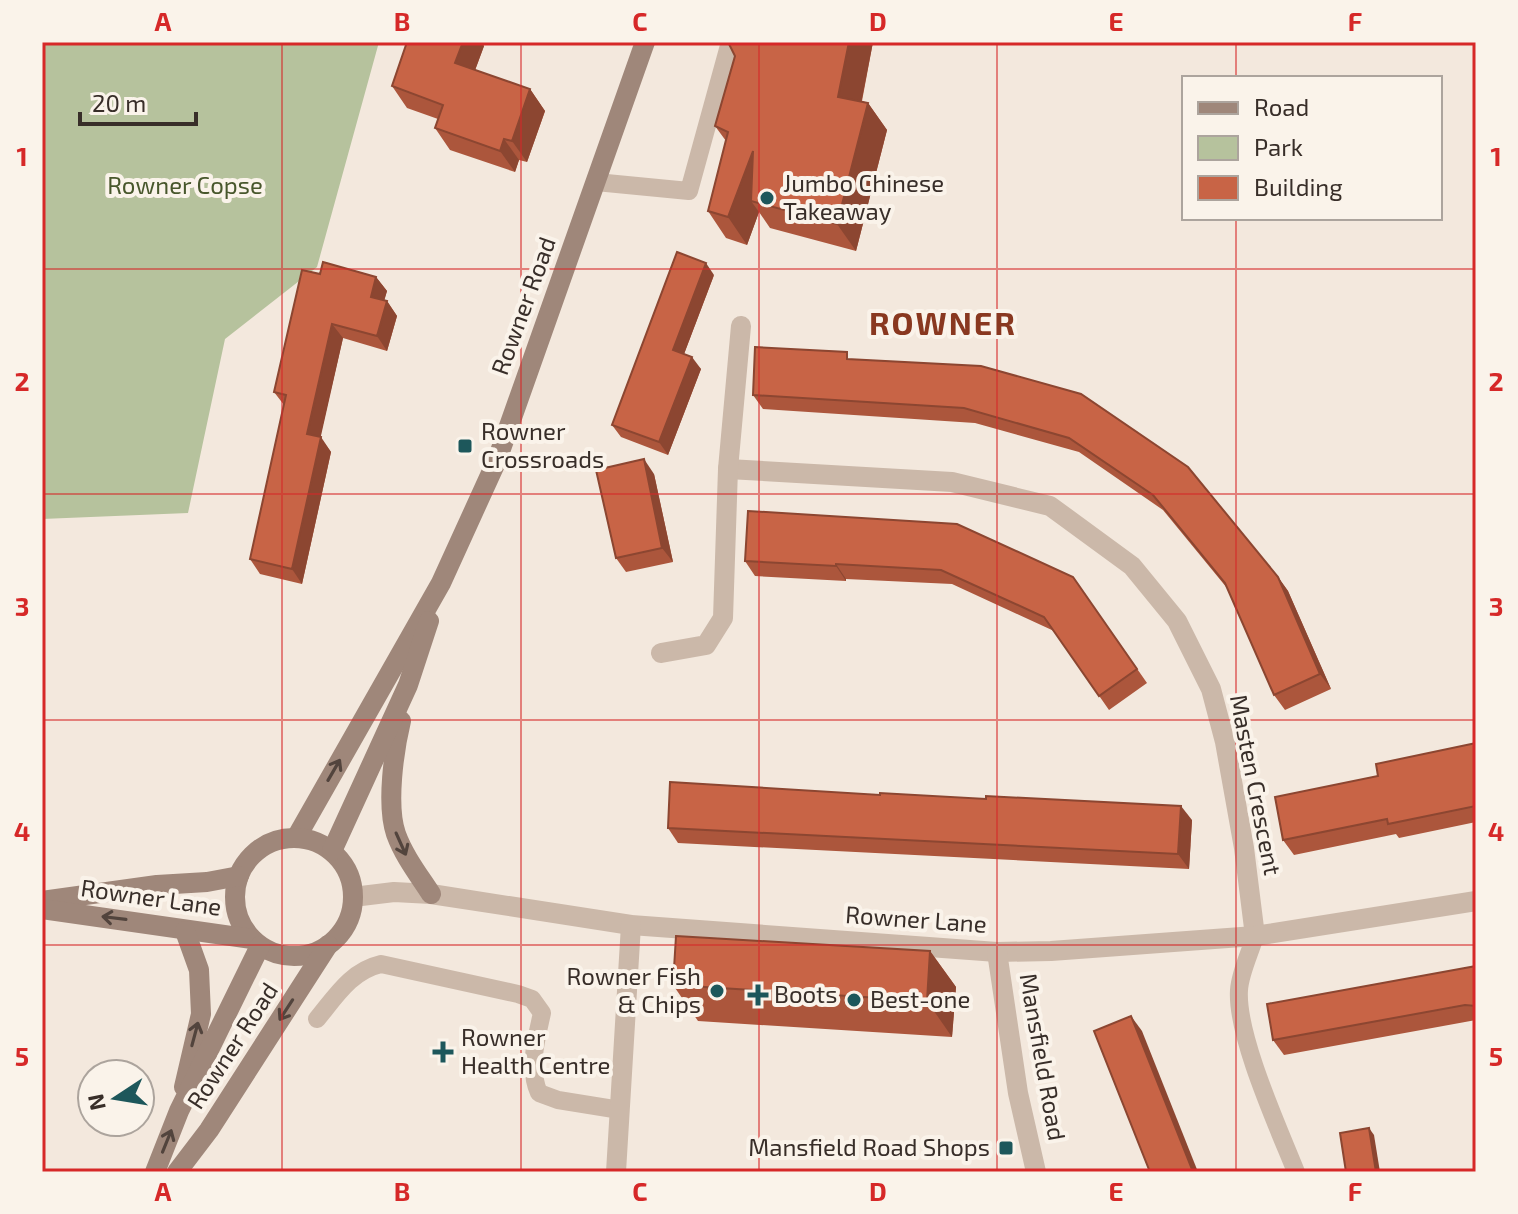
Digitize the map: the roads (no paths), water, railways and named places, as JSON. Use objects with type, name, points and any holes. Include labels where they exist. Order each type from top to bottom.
[{"type":"main road","name":"Rowner Road","points":[[296,838],[441,583],[497,460],[645,42]]},
{"type":"main road","name":"Rowner Road","points":[[332,851],[408,685],[441,583]]},
{"type":"main road","points":[[408,685],[394,752],[395,830],[406,856],[431,894]]},
{"type":"main road","points":[[296,838],[332,851],[347,872],[353,897],[350,915],[341,932],[328,945],[312,953],[295,956],[277,954],[256,942],[242,925],[236,909],[235,892],[248,860],[261,848],[278,840],[296,838]]},
{"type":"main road","name":"Rowner Lane","points":[[42,901],[239,876]]},
{"type":"main road","name":"Rowner Lane","points":[[42,909],[156,923],[185,931],[256,942]]},
{"type":"main road","points":[[179,1111],[201,1014],[199,970],[185,931]]},
{"type":"main road","name":"Rowner Road","points":[[155,1172],[179,1111],[256,942]]},
{"type":"main road","name":"Rowner Road","points":[[177,1172],[209,1130],[328,945]]},
{"type":"street","points":[[661,653],[706,645],[723,618],[728,469],[741,326]]},
{"type":"street","name":"Masten Crescent","points":[[728,469],[952,482],[1050,506],[1132,566],[1177,621],[1211,689],[1231,772],[1255,936]]},
{"type":"street","name":"Rowner Lane","points":[[353,897],[394,892],[431,894],[631,925],[997,952],[1255,936],[1476,901]]},
{"type":"street","points":[[616,1172],[631,925]]},
{"type":"street","name":"Mansfield Road","points":[[997,952],[1018,1093],[1036,1172]]},
{"type":"lane","points":[[596,182],[689,191],[730,42]]},
{"type":"lane","points":[[1255,936],[1239,989],[1244,1030],[1296,1172]]},
{"type":"lane","points":[[317,1019],[353,976],[381,964],[518,994],[532,999],[542,1013],[535,1044],[533,1075],[539,1093],[558,1100],[620,1110]]},
{"type":"place","name":"Jumbo Chinese Takeaway","points":[[767,198]]},
{"type":"place","name":"Rowner Crossroads","points":[[465,446]]},
{"type":"place","name":"Rowner Fish & Chips","points":[[717,991]]},
{"type":"place","name":"Boots","points":[[758,995]]},
{"type":"place","name":"Best-one","points":[[854,1000]]},
{"type":"place","name":"Rowner Health Centre","points":[[443,1052]]},
{"type":"place","name":"Mansfield Road Shops","points":[[1006,1148]]},
{"type":"district","name":"ROWNER","points":[[943,324]]},
{"type":"park label","name":"Rowner Copse","points":[[185,186]]}]
